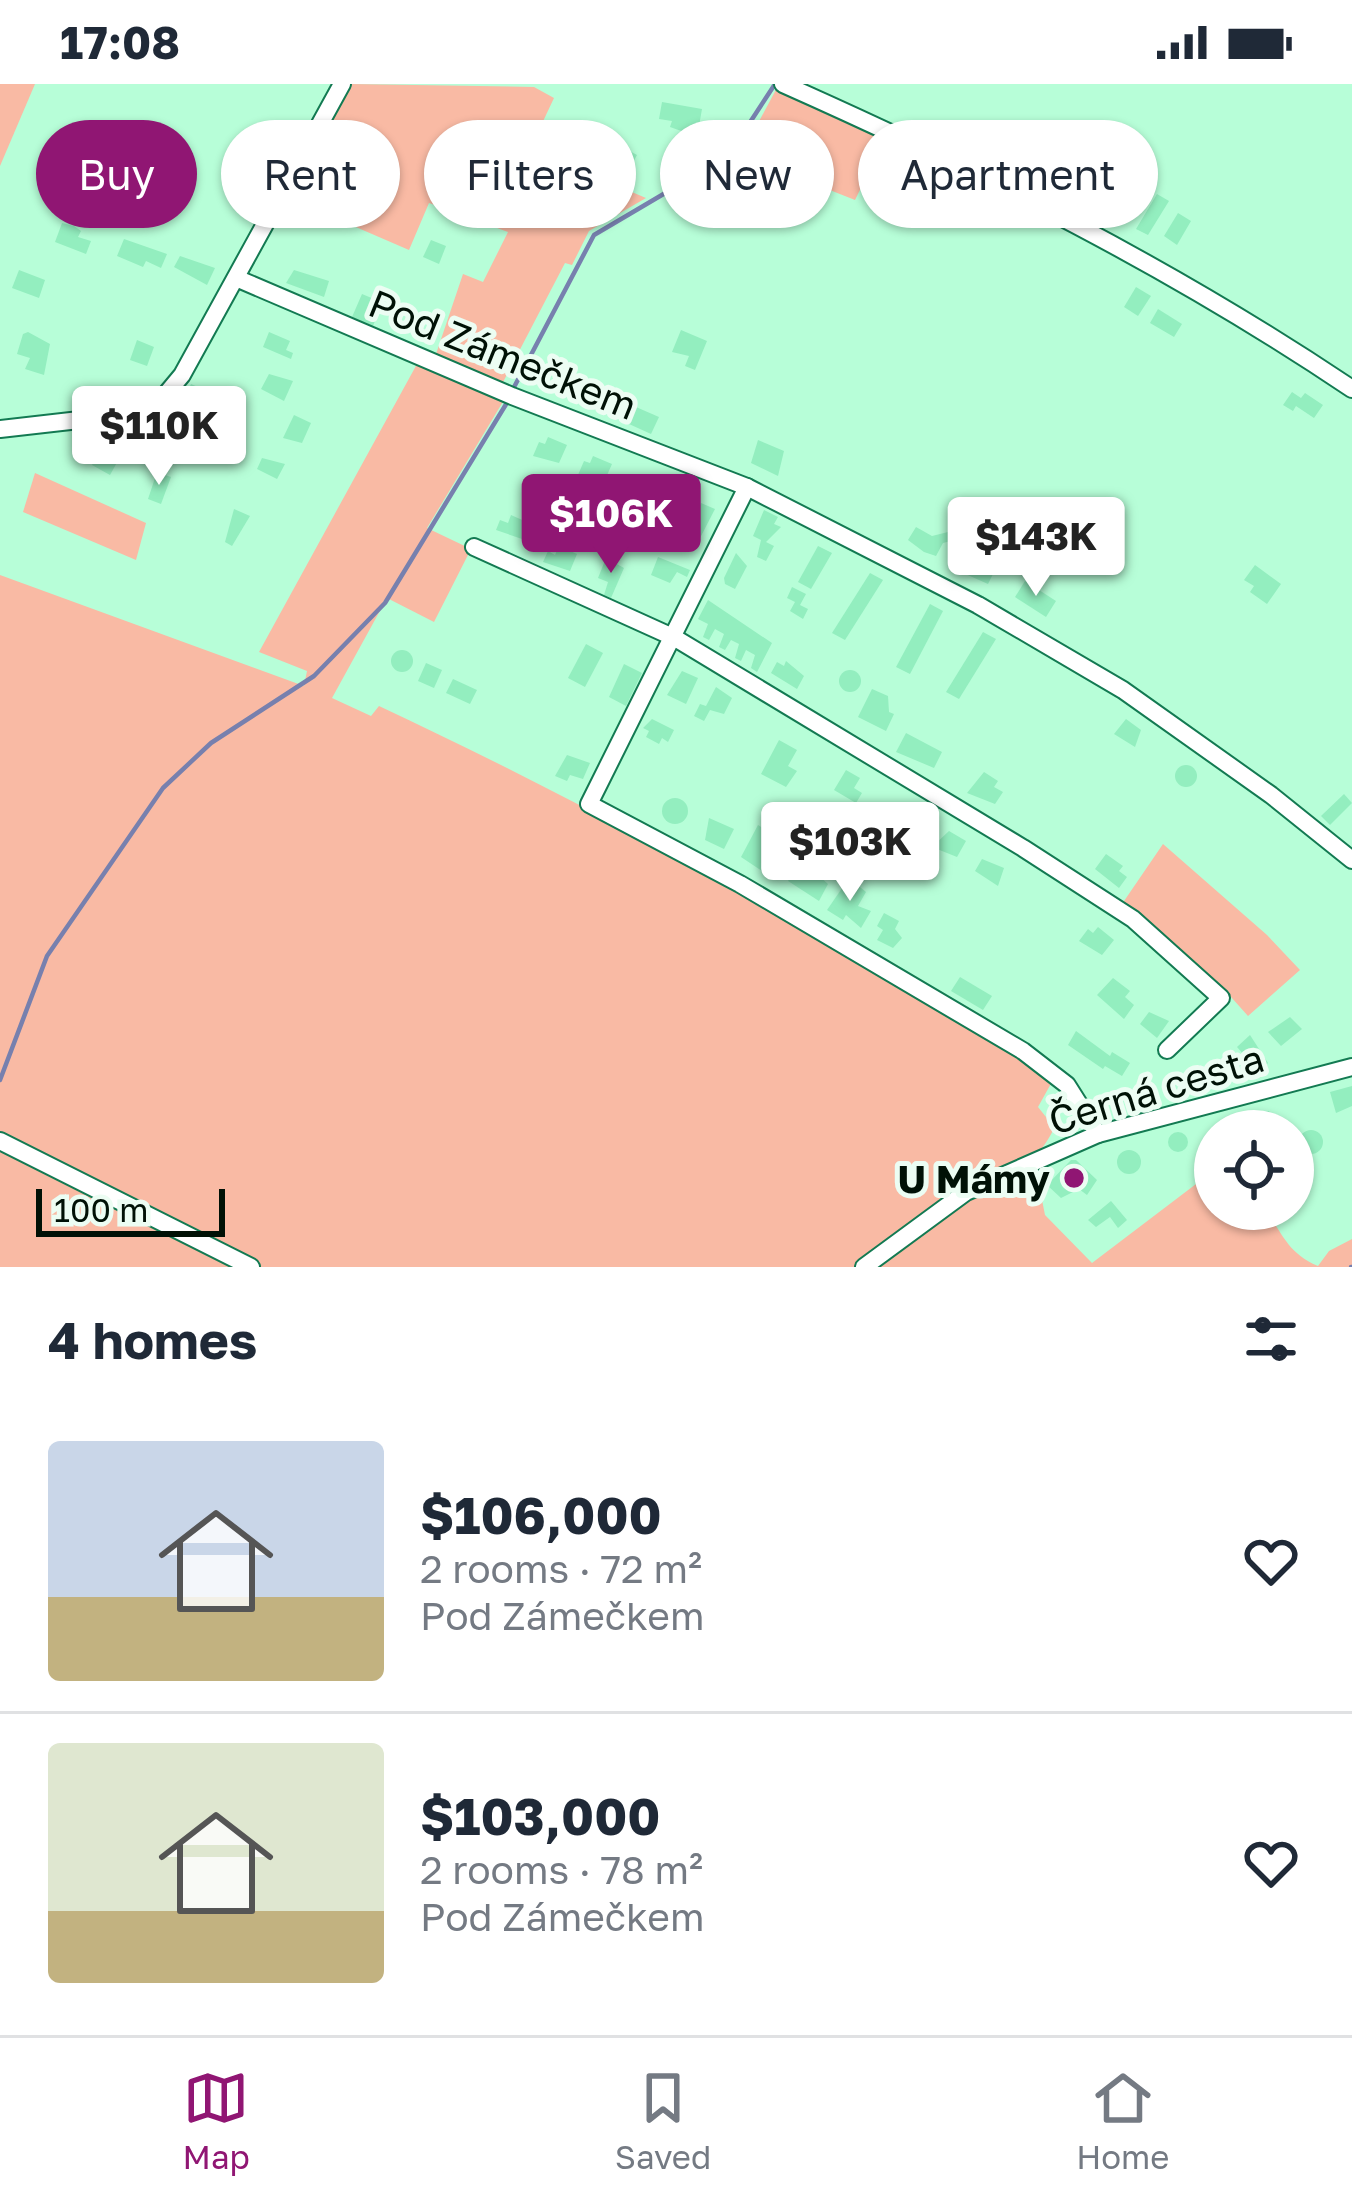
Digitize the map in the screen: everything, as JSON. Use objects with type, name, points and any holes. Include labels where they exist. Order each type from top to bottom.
[{"type":"street","points":[[0,429],[106,417],[157,405],[182,375],[342,84]]},
{"type":"street","points":[[783,84],[998,181],[1119,245],[1352,389]]},
{"type":"street","name":"Pod Zámečkem","points":[[236,278],[510,395],[747,487],[1051,645],[1234,769],[1352,860]]},
{"type":"street","points":[[747,487],[589,804],[740,884],[1023,1051],[1067,1084],[1098,1133]]},
{"type":"street","points":[[474,547],[675,638],[1133,919],[1221,998],[1168,1050]]},
{"type":"street","name":"Černá cesta","points":[[864,1267],[966,1192],[1098,1133],[1352,1067]]},
{"type":"street","points":[[0,1141],[251,1267]]},
{"type":"shaded area","points":[[0,84],[35,84],[0,166]]},
{"type":"shaded area","points":[[351,84],[534,87],[554,98],[544,120],[424,120],[424,215],[409,250],[358,228],[400,228],[400,120],[332,120]]},
{"type":"shaded area","points":[[778,86],[858,122],[855,200],[834,192],[834,120],[760,120]]},
{"type":"shaded area","points":[[497,228],[594,228],[572,265],[565,263],[502,384],[435,357],[463,274],[483,282],[508,232]]},
{"type":"shaded area","points":[[417,364],[504,400],[427,528],[471,549],[434,622],[387,598],[332,698],[371,716],[379,706],[637,836],[806,929],[1053,1080],[1038,1107],[1054,1127],[1022,1180],[1042,1200],[1045,1215],[1092,1263],[1194,1186],[1194,1230],[1279,1230],[1292,1248],[1318,1266],[1329,1251],[1352,1239],[1352,1267],[0,1267],[0,575],[304,686],[307,671],[259,652]]},
{"type":"shaded area","points":[[35,473],[146,523],[136,560],[23,512]]},
{"type":"shaded area","points":[[1163,844],[1300,970],[1248,1016],[1223,988],[1122,904]]},
{"type":"building","points":[[662,102],[702,109],[700,120],[659,119]]},
{"type":"building","points":[[1158,195],[1169,201],[1158,219]]},
{"type":"building","points":[[1178,213],[1191,221],[1177,245],[1164,236]]},
{"type":"building","points":[[60,228],[77,228],[81,231],[78,237],[91,241],[86,254],[55,242]]},
{"type":"building","points":[[124,239],[167,254],[161,268],[146,261],[143,267],[117,256]]},
{"type":"building","points":[[431,240],[446,246],[439,264],[423,257]]},
{"type":"building","points":[[180,256],[215,268],[207,285],[174,267]]},
{"type":"building","points":[[19,270],[45,280],[39,298],[12,288]]},
{"type":"building","points":[[294,270],[329,281],[324,297],[286,283]]},
{"type":"building","points":[[1136,287],[1151,296],[1138,316],[1124,307]]},
{"type":"building","points":[[362,294],[374,299],[371,307],[379,311],[373,326],[352,317]]},
{"type":"building","points":[[1158,309],[1182,324],[1174,337],[1150,323]]},
{"type":"building","points":[[681,330],[707,341],[695,370],[685,366],[689,356],[672,352]]},
{"type":"building","points":[[28,332],[50,344],[44,375],[25,369],[30,358],[17,354]]},
{"type":"building","points":[[269,332],[290,341],[286,350],[293,353],[291,359],[263,347]]},
{"type":"building","points":[[137,340],[154,347],[147,366],[130,360]]},
{"type":"building","points":[[269,374],[293,381],[284,401],[261,389]]},
{"type":"building","points":[[191,384],[209,392],[201,409],[209,413],[202,427],[179,411]]},
{"type":"building","points":[[1292,392],[1301,398],[1305,393],[1323,405],[1314,418],[1296,406],[1293,411],[1283,405]]},
{"type":"building","points":[[611,393],[622,398],[614,416],[593,407],[599,394],[609,398]]},
{"type":"building","points":[[636,407],[659,417],[651,434],[629,424]]},
{"type":"building","points":[[294,415],[311,423],[302,443],[283,438]]},
{"type":"building","points":[[111,431],[129,441],[110,475],[92,465]]},
{"type":"building","points":[[548,437],[567,445],[559,463],[533,456],[539,442],[545,444]]},
{"type":"building","points":[[758,440],[784,451],[778,476],[751,463]]},
{"type":"building","points":[[593,456],[612,464],[604,482],[578,475],[584,461],[590,463]]},
{"type":"building","points":[[262,458],[285,464],[277,479],[257,469]]},
{"type":"building","points":[[157,472],[171,477],[161,504],[148,499]]},
{"type":"building","points":[[640,489],[650,499],[640,509],[630,499]]},
{"type":"building","points":[[701,503],[715,509],[698,542],[686,536],[691,512],[696,514]]},
{"type":"building","points":[[234,509],[250,516],[232,546],[225,542]]},
{"type":"building","points":[[764,510],[778,517],[774,524],[781,527],[766,542],[774,546],[766,561],[757,557],[761,540],[753,536]]},
{"type":"building","points":[[511,515],[529,523],[522,539],[496,530],[500,520],[508,523]]},
{"type":"building","points":[[916,527],[932,536],[948,532],[951,541],[943,543],[936,556],[924,552],[908,540]]},
{"type":"building","points":[[559,546],[577,554],[570,571],[543,562],[548,551],[555,555]]},
{"type":"building","points":[[818,546],[832,553],[811,589],[798,582]]},
{"type":"building","points":[[736,553],[747,566],[735,589],[724,578]]},
{"type":"building","points":[[975,556],[996,568],[988,584],[954,569],[960,558],[971,564]]},
{"type":"building","points":[[658,557],[690,570],[687,577],[677,572],[670,583],[651,575]]},
{"type":"building","points":[[606,558],[624,568],[611,598],[604,595],[608,582],[598,578]]},
{"type":"building","points":[[1255,565],[1281,584],[1267,604],[1250,592],[1254,586],[1244,580]]},
{"type":"building","points":[[870,573],[883,580],[845,640],[832,633]]},
{"type":"building","points":[[1025,581],[1056,601],[1046,617],[1015,597]]},
{"type":"building","points":[[792,587],[806,594],[800,605],[808,609],[803,619],[790,611],[795,602],[787,598]]},
{"type":"building","points":[[708,600],[772,643],[757,672],[751,668],[755,655],[746,650],[741,661],[735,658],[739,644],[731,640],[725,650],[719,647],[724,634],[715,629],[709,640],[703,637],[708,624],[698,619]]},
{"type":"building","points":[[930,604],[943,611],[910,674],[896,667]]},
{"type":"building","points":[[983,632],[996,639],[959,699],[946,692]]},
{"type":"building","points":[[586,644],[603,653],[585,687],[568,678]]},
{"type":"building","points":[[402,650],[413,661],[402,672],[391,661]]},
{"type":"building","points":[[786,661],[804,676],[797,689],[771,673],[777,662],[784,666]]},
{"type":"building","points":[[426,663],[442,670],[434,688],[418,681]]},
{"type":"building","points":[[624,664],[642,673],[626,706],[609,697]]},
{"type":"building","points":[[850,670],[861,681],[850,692],[839,681]]},
{"type":"building","points":[[682,671],[698,678],[686,704],[667,695]]},
{"type":"building","points":[[453,679],[477,690],[470,704],[446,693]]},
{"type":"building","points":[[716,687],[732,698],[724,714],[710,710],[704,721],[694,716],[700,704],[706,706]]},
{"type":"building","points":[[872,689],[888,696],[889,712],[894,714],[886,731],[858,717]]},
{"type":"building","points":[[652,719],[674,730],[668,742],[662,738],[659,744],[646,737],[649,731],[643,728]]},
{"type":"building","points":[[1126,719],[1141,730],[1135,747],[1114,734]]},
{"type":"building","points":[[906,733],[942,752],[934,768],[896,752]]},
{"type":"building","points":[[779,740],[797,750],[788,766],[797,771],[786,787],[761,774]]},
{"type":"building","points":[[567,755],[590,763],[583,779],[570,775],[567,781],[555,776]]},
{"type":"building","points":[[1186,765],[1197,776],[1186,787],[1175,776]]},
{"type":"building","points":[[846,770],[860,778],[854,788],[862,793],[856,803],[834,790]]},
{"type":"building","points":[[984,772],[998,781],[994,787],[1003,792],[995,804],[967,793]]},
{"type":"building","points":[[1344,794],[1352,803],[1330,825],[1321,816]]},
{"type":"building","points":[[675,798],[688,811],[675,824],[662,811]]},
{"type":"building","points":[[709,818],[734,829],[724,849],[705,840]]},
{"type":"building","points":[[865,823],[881,832],[885,825],[905,842],[894,861],[856,838]]},
{"type":"building","points":[[758,825],[771,833],[768,839],[777,849],[762,871],[741,857]]},
{"type":"building","points":[[949,831],[966,841],[957,857],[932,847]]},
{"type":"building","points":[[1106,854],[1123,866],[1119,871],[1127,877],[1119,888],[1095,869]]},
{"type":"building","points":[[982,859],[1004,868],[998,886],[975,871]]},
{"type":"building","points":[[796,868],[828,884],[819,901],[788,881]]},
{"type":"building","points":[[849,878],[866,892],[858,906],[871,911],[861,928],[846,915],[843,920],[827,910]]},
{"type":"building","points":[[884,913],[899,921],[895,929],[902,938],[893,948],[877,940]]},
{"type":"building","points":[[1098,927],[1114,940],[1102,955],[1079,941],[1088,929],[1093,933]]},
{"type":"building","points":[[960,977],[992,996],[983,1010],[951,991]]},
{"type":"building","points":[[1113,978],[1130,991],[1125,997],[1134,1005],[1124,1019],[1097,995]]},
{"type":"building","points":[[1149,1012],[1169,1021],[1157,1038],[1140,1024]]},
{"type":"building","points":[[1290,1017],[1302,1029],[1281,1046],[1268,1032]]},
{"type":"building","points":[[1076,1031],[1110,1056],[1112,1052],[1130,1063],[1122,1076],[1068,1045]]},
{"type":"building","points":[[1250,1035],[1268,1063],[1259,1072],[1237,1047]]},
{"type":"building","points":[[1199,1065],[1216,1078],[1198,1089],[1186,1076]]},
{"type":"building","points":[[1352,1086],[1352,1106],[1336,1113],[1330,1092]]},
{"type":"building","points":[[1178,1132],[1188,1142],[1178,1152],[1168,1142]]},
{"type":"building","points":[[1314,1132],[1323,1142],[1314,1152]]},
{"type":"building","points":[[1129,1150],[1141,1162],[1129,1174],[1117,1162]]},
{"type":"building","name":"U Mámy","points":[[1071,1160],[1097,1180],[1087,1195],[1079,1189],[1061,1198],[1047,1185]]},
{"type":"building","points":[[1111,1201],[1127,1220],[1118,1228],[1110,1217],[1096,1227],[1088,1220]]},
{"type":"waterway","points":[[512,391],[594,235],[728,156],[775,84]]},
{"type":"waterway","points":[[0,1080],[47,956],[163,788],[211,743],[314,676],[385,603],[508,401]]},
{"type":"place","name":"U Mámy","points":[[1074,1178]]}]
